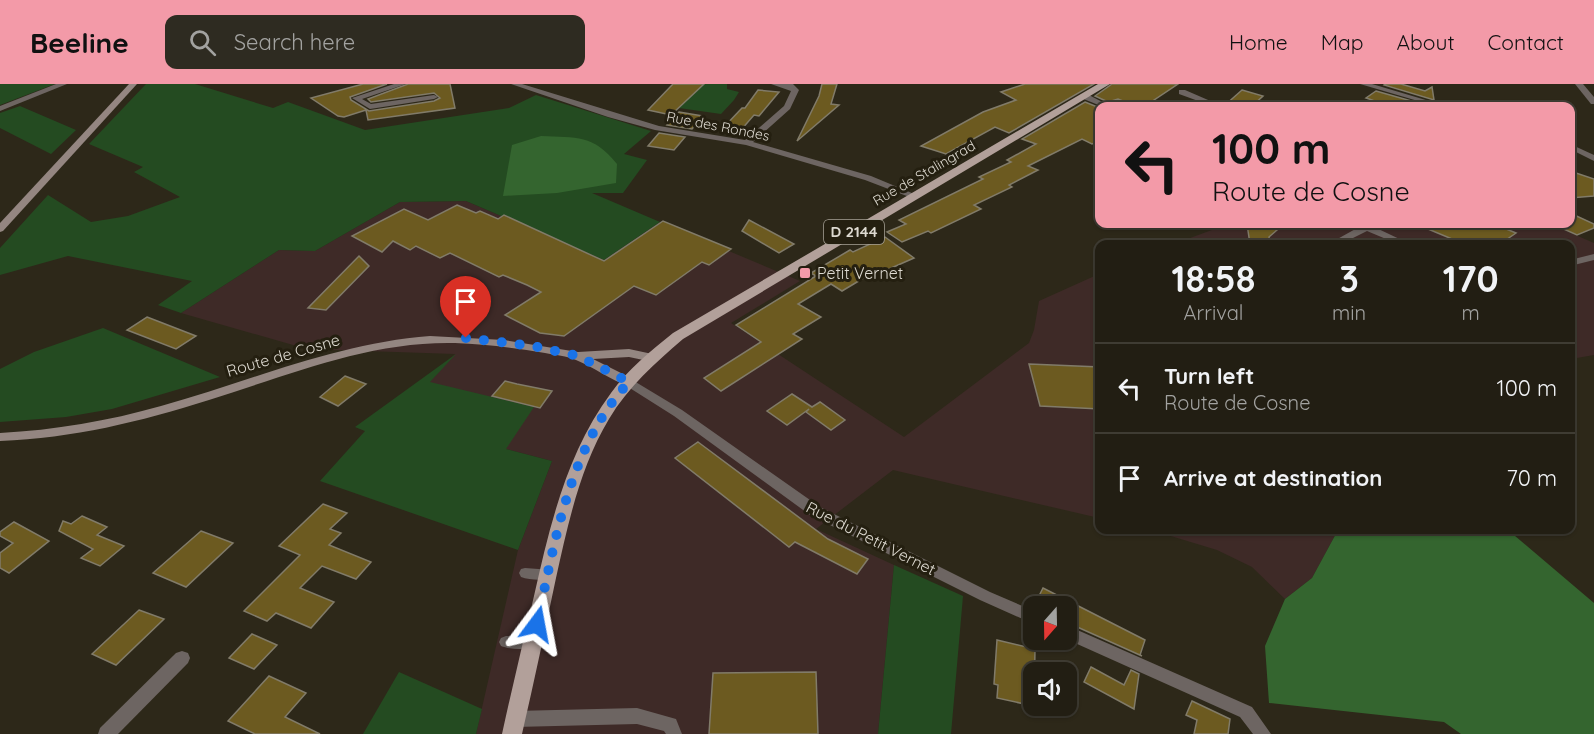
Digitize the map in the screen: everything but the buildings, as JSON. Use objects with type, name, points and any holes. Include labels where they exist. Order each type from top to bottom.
[{"type":"main road","points":[[0,230],[133,84]]},
{"type":"main road","name":"Rue de Stalingrad","points":[[548,574],[573,481],[590,440],[616,397],[652,357],[702,322],[1105,84]]},
{"type":"main road","name":"Route de Cosne","points":[[0,437],[26,437],[77,431],[136,417],[378,345],[420,339],[466,338],[533,346],[578,356],[629,382]]},
{"type":"main road","name":"Route de Cosne","points":[[578,356],[629,353],[652,357]]},
{"type":"main road","name":"D 2144","points":[[513,726],[548,574]]},
{"type":"street","points":[[0,109],[63,84]]},
{"type":"street","points":[[402,84],[356,98],[370,107],[434,97]]},
{"type":"street","name":"Rue des Rondes","points":[[515,84],[658,128],[747,143],[876,180],[915,196]]},
{"type":"street","points":[[747,143],[787,107],[795,90],[790,86],[775,84]]},
{"type":"street","points":[[1364,84],[1428,102]]},
{"type":"street","points":[[1579,84],[1594,102]]},
{"type":"street","points":[[379,91],[397,103]]},
{"type":"street","points":[[1182,92],[1208,102]]},
{"type":"street","points":[[1084,96],[1097,102]]},
{"type":"street","points":[[1575,148],[1591,155]]},
{"type":"street","points":[[1341,240],[1359,228]]},
{"type":"street","points":[[1370,228],[1396,240]]},
{"type":"street","points":[[1575,262],[1594,257]]},
{"type":"street","name":"Rue du Petit Vernet","points":[[629,382],[678,413],[815,511],[1023,613]]},
{"type":"street","points":[[1077,637],[1246,712],[1263,734]]},
{"type":"street","points":[[106,734],[182,658]]},
{"type":"street","points":[[513,726],[637,716],[670,725],[674,734]]},
{"type":"lane","points":[[525,573],[548,574]]},
{"type":"lane","points":[[506,642],[533,642]]},
{"type":"shaded area","points":[[466,201],[604,260],[660,222],[800,281],[731,323],[904,437],[1029,343],[1034,330],[1039,301],[1095,276],[1095,517],[893,470],[816,529],[894,565],[878,734],[476,734],[518,550],[552,461],[506,449],[429,382],[455,354],[307,349],[181,313],[279,250],[315,251],[400,202]]},
{"type":"shaded area","points":[[1217,228],[1559,228],[1594,243],[1594,355],[1575,358],[1575,240],[1185,240]]},
{"type":"shaded area","points":[[1164,534],[1336,534],[1312,578],[1285,599],[1252,567],[1217,550]]},
{"type":"green space","points":[[0,84],[55,84],[0,105]]},
{"type":"green space","points":[[146,84],[195,84],[273,108],[288,102],[365,130],[509,108],[536,95],[651,131],[624,154],[647,160],[623,193],[592,193],[660,222],[604,260],[466,201],[400,202],[315,251],[279,250],[181,313],[158,305],[192,281],[68,256],[0,275],[0,248],[48,195],[91,222],[128,216],[180,197],[134,172],[143,167],[89,144]]},
{"type":"green space","points":[[702,84],[727,84],[727,89],[739,92],[721,114],[679,108]]},
{"type":"green space","points":[[20,106],[76,130],[51,154],[0,128],[0,113]]},
{"type":"green space","points":[[541,136],[575,138],[592,142],[600,147],[617,164],[616,183],[557,193],[503,196],[512,145]]},
{"type":"green space","points":[[103,328],[220,377],[112,409],[66,417],[0,422],[0,369],[34,352]]},
{"type":"green space","points":[[456,354],[430,382],[534,407],[506,449],[552,461],[518,550],[320,481],[365,431],[355,427]]},
{"type":"green space","points":[[1336,534],[1513,534],[1594,603],[1594,734],[1461,734],[1444,722],[1269,703],[1265,646],[1285,599],[1312,578]]},
{"type":"green space","points":[[894,565],[963,596],[951,734],[878,734]]},
{"type":"green space","points":[[399,672],[482,709],[476,734],[363,734]]},
{"type":"place","name":"Petit Vernet","points":[[805,273]]},
{"type":"route","points":[[466,338],[533,346],[578,356],[629,382],[616,397],[590,440],[573,481],[558,532],[537,624]]}]
